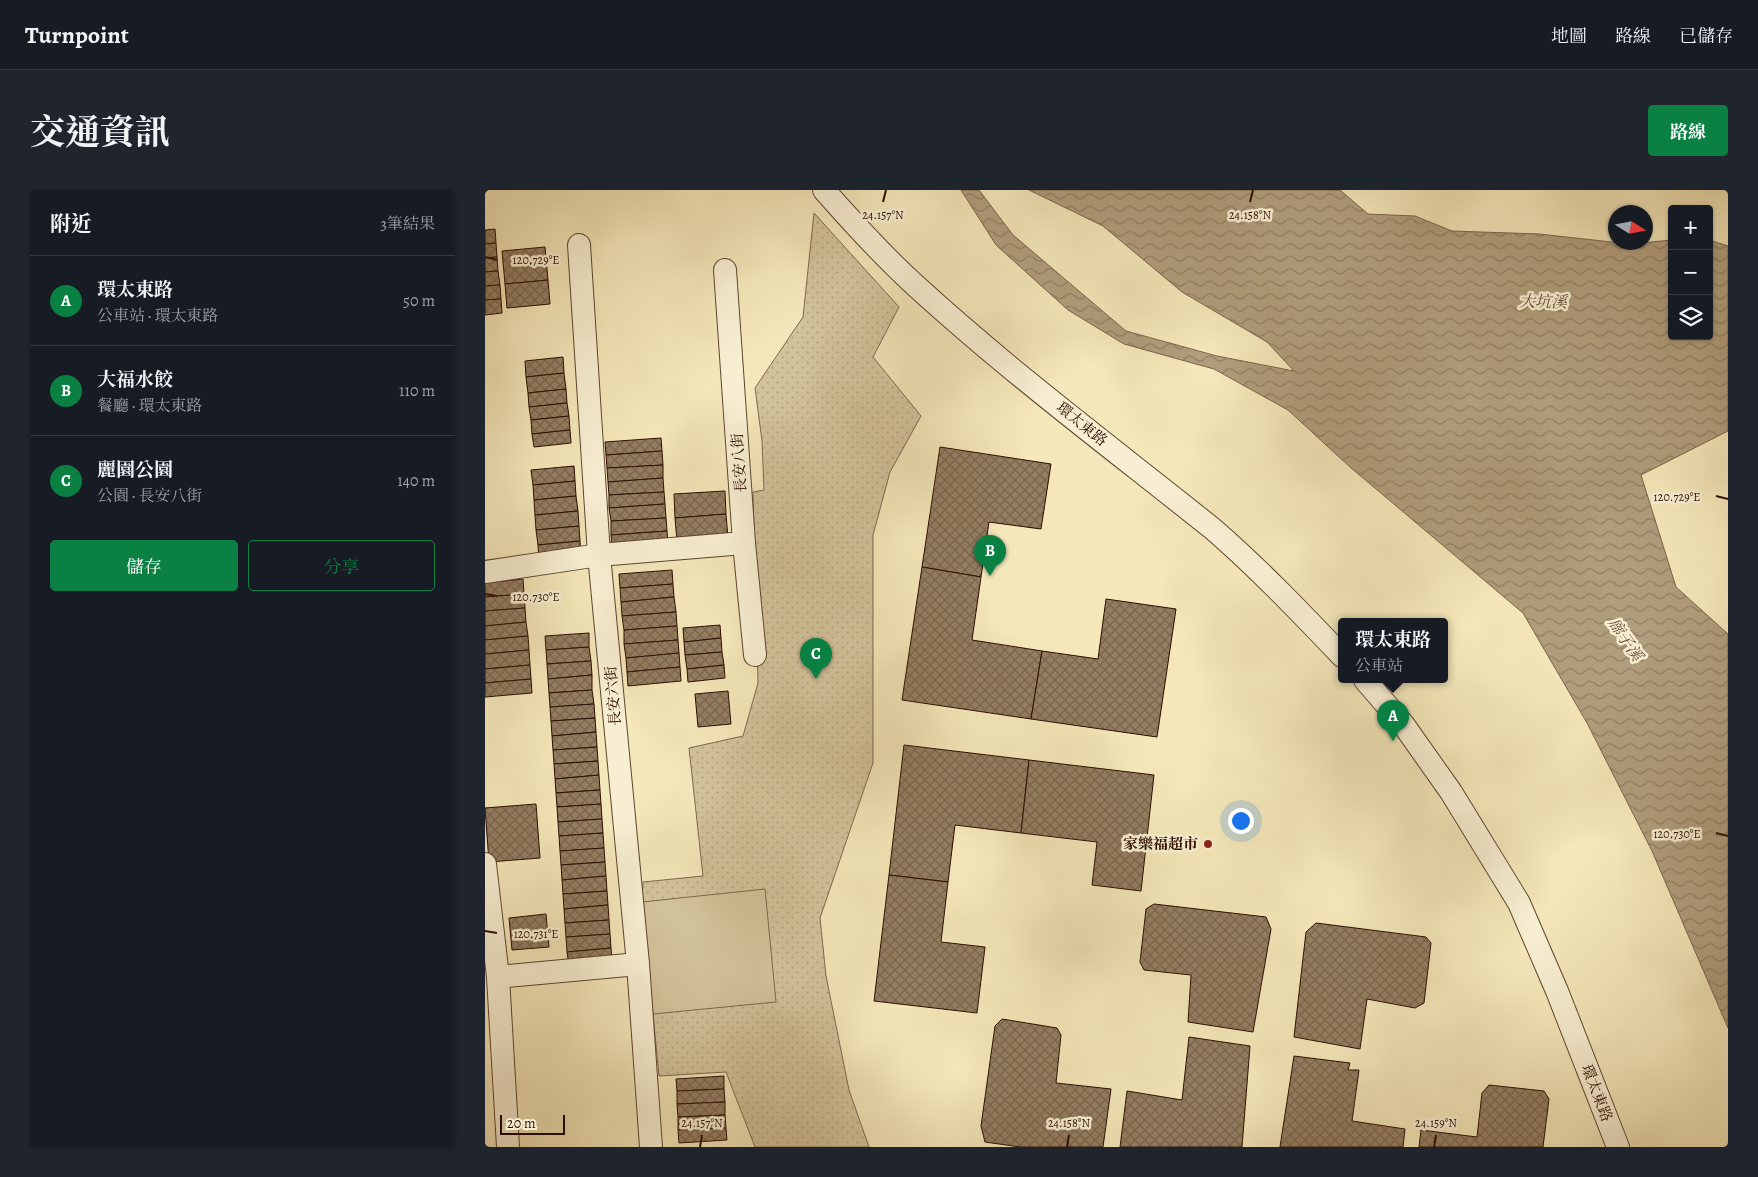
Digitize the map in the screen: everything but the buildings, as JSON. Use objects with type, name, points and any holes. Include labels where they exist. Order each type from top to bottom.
[{"type":"street","name":"環太東路","points":[[824,190],[914,285],[977,340],[1213,529],[1281,592],[1338,652]]},
{"type":"street","name":"長安六街","points":[[579,245],[599,555],[638,964],[651,1147]]},
{"type":"street","name":"長安八街","points":[[725,270],[744,543],[755,655]]},
{"type":"street","points":[[485,572],[599,555],[744,543]]},
{"type":"street","name":"環太東路","points":[[1368,683],[1403,724],[1451,792],[1519,903],[1557,991],[1618,1147]]},
{"type":"street","points":[[485,864],[498,976],[508,1147]]},
{"type":"street","points":[[498,976],[638,964]]},
{"type":"shaded area","points":[[814,213],[899,307],[873,357],[921,416],[890,472],[873,535],[873,763],[820,918],[826,976],[849,1090],[869,1147],[755,1147],[726,1072],[659,1076],[642,902],[643,882],[703,876],[689,748],[743,736],[758,683],[753,492],[764,490],[762,441],[755,388],[803,317]]},
{"type":"shaded area","points":[[765,889],[776,1002],[653,1014],[642,902]]},
{"type":"water","points":[[961,190],[979,190],[1013,235],[1126,331],[1217,356],[1294,371],[1267,342],[1182,292],[1103,226],[1029,190],[1340,190],[1368,214],[1415,216],[1452,231],[1539,234],[1608,242],[1608,250],[1653,250],[1653,242],[1668,240],[1668,340],[1713,340],[1713,241],[1728,246],[1728,431],[1641,475],[1676,587],[1728,634],[1728,1028],[1652,851],[1587,723],[1523,613],[1350,467],[1288,410],[1214,369],[1124,344],[1068,310],[996,245]]},
{"type":"place","name":"大福水餃","points":[[990,576]]},
{"type":"place","name":"麗園公園","points":[[816,679]]},
{"type":"place","name":"環太東路","points":[[1393,741]]},
{"type":"place","name":"家樂福超市","points":[[1208,844]]},
{"type":"water label","name":"大坑溪","points":[[1543,301]]},
{"type":"water label","name":"廍子溪","points":[[1626,639]]}]
